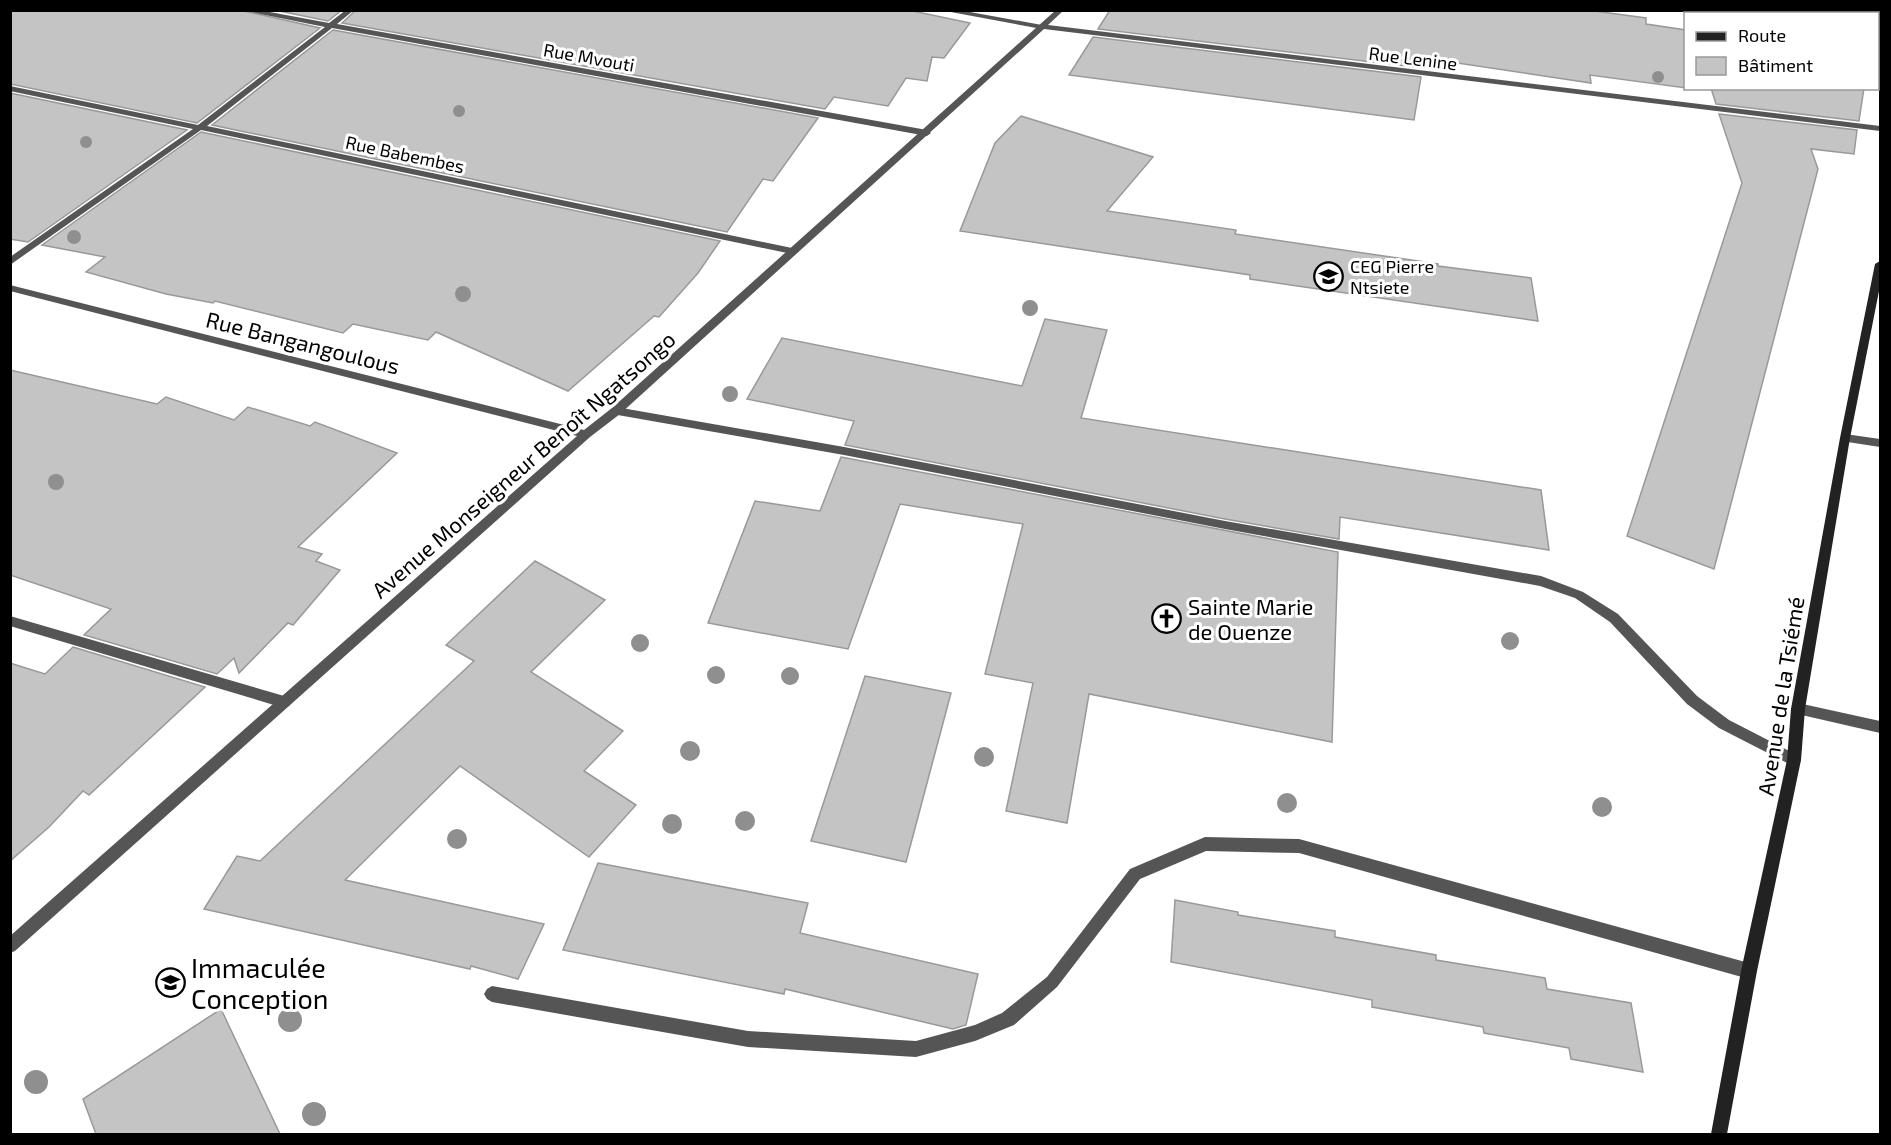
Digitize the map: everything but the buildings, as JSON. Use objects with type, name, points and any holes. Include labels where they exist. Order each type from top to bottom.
[{"type":"main road","name":"Avenue de la Tsiémé","points":[[1719,1134],[1749,971],[1794,760],[1798,710],[1845,438],[1881,264]]},
{"type":"street","name":"Rue Mvouti","points":[[244,10],[927,133]]},
{"type":"street","points":[[10,262],[198,129],[351,10]]},
{"type":"street","name":"Rue Lenine","points":[[943,10],[1042,27],[1881,129]]},
{"type":"street","name":"Avenue Monseigneur Benoît Ngatsongo","points":[[10,946],[585,434],[616,411],[1061,10]]},
{"type":"street","points":[[1701,10],[1716,12]]},
{"type":"street","name":"Rue Babembes","points":[[10,88],[792,251]]},
{"type":"street","name":"Rue Bangangoulous","points":[[10,288],[585,434]]},
{"type":"street","points":[[616,411],[844,451],[1225,525],[1542,581],[1579,595],[1614,618],[1692,700],[1724,724],[1794,760]]},
{"type":"street","points":[[1845,438],[1881,443]]},
{"type":"street","points":[[10,621],[284,702]]},
{"type":"street","points":[[1798,710],[1881,727]]},
{"type":"street","points":[[492,994],[748,1040],[916,1049],[975,1033],[1008,1019],[1052,982],[1135,874],[1205,844],[1299,846],[1749,971]]},
{"type":"place","name":"CEG Pierre Ntsiete","points":[[1329,276]]},
{"type":"place","name":"Sainte Marie de Ouenze","points":[[1167,619]]},
{"type":"place","name":"Immaculée Conception","points":[[170,983]]}]
